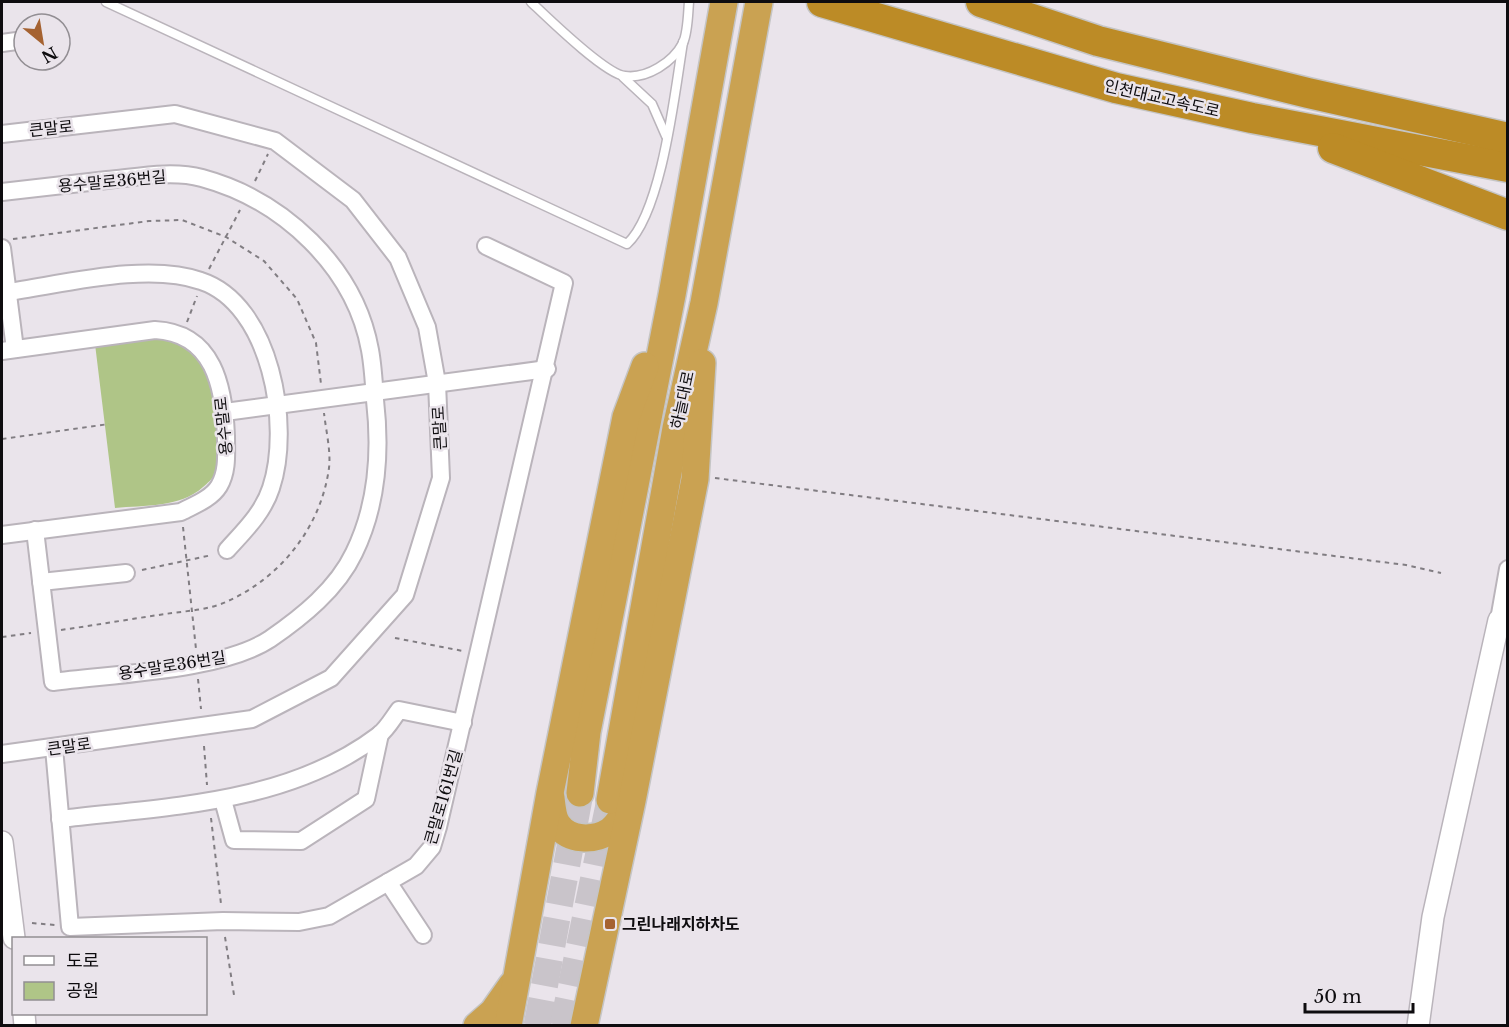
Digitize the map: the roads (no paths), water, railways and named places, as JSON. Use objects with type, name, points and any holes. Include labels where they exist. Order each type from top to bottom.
[{"type":"highway","name":"하늘대로","points":[[580,793],[600,662],[672,295],[724,2]]},
{"type":"highway","points":[[584,1026],[621,801],[695,479],[701,400],[704,303],[759,2]]},
{"type":"highway","name":"인천대교고속도로","points":[[825,2],[1116,88],[1252,118],[1508,167]]},
{"type":"highway","points":[[981,2],[1098,41],[1308,93],[1508,138]]},
{"type":"highway","points":[[1252,118],[1508,215]]},
{"type":"highway","points":[[508,1026],[550,794],[626,417],[672,295]]},
{"type":"highway","points":[[550,794],[556,824],[568,836],[595,837],[610,831],[619,823],[621,801]]},
{"type":"highway","points":[[477,1026],[493,1012],[518,976]]},
{"type":"street","name":"큰말로","points":[[2,134],[175,114],[275,141],[352,200],[398,258],[427,327],[437,383],[441,478],[405,595],[331,678],[252,719],[2,754]]},
{"type":"street","name":"용수말로36번길","points":[[2,192],[158,175],[201,178],[247,195],[280,215],[315,244],[340,276],[358,311],[370,349],[379,430],[376,478],[368,522],[353,556],[328,590],[298,618],[267,641],[229,657],[197,664],[53,682],[35,530]]},
{"type":"street","points":[[7,244],[8,350]]},
{"type":"street","name":"큰말로161번길","points":[[60,819],[70,927],[223,921],[299,922],[329,916],[416,866],[432,847],[547,369],[564,283],[486,246]]},
{"type":"street","points":[[8,292],[141,274],[172,273],[203,281],[231,297],[251,321],[264,346],[279,441],[278,465],[270,490],[257,516],[227,550]]},
{"type":"street","name":"용수말로","points":[[2,535],[181,512],[203,501],[219,487],[227,465],[225,412],[214,365],[198,346],[175,331],[155,330],[8,350]]},
{"type":"street","points":[[225,412],[547,369]]},
{"type":"street","points":[[1418,1026],[1433,918],[1503,621],[1508,569]]},
{"type":"street","points":[[41,582],[126,573]]},
{"type":"street","points":[[54,748],[60,819],[216,800],[314,774],[380,734],[399,710],[463,723]]},
{"type":"street","points":[[216,800],[234,840],[301,841],[366,799],[380,734]]},
{"type":"street","points":[[2,842],[14,937]]},
{"type":"street","points":[[388,882],[423,935]]},
{"type":"lane","points":[[106,2],[627,244],[638,234],[652,196],[667,138],[689,2]]},
{"type":"lane","points":[[531,2],[574,43],[623,76],[652,104],[667,138]]},
{"type":"lane","points":[[623,76],[644,75],[662,66],[683,42]]},
{"type":"tunnel","points":[[537,1026],[580,793]]},
{"type":"tunnel","points":[[563,1026],[610,800]]},
{"type":"place","name":"그린나래지하차도","points":[[610,924]]}]
